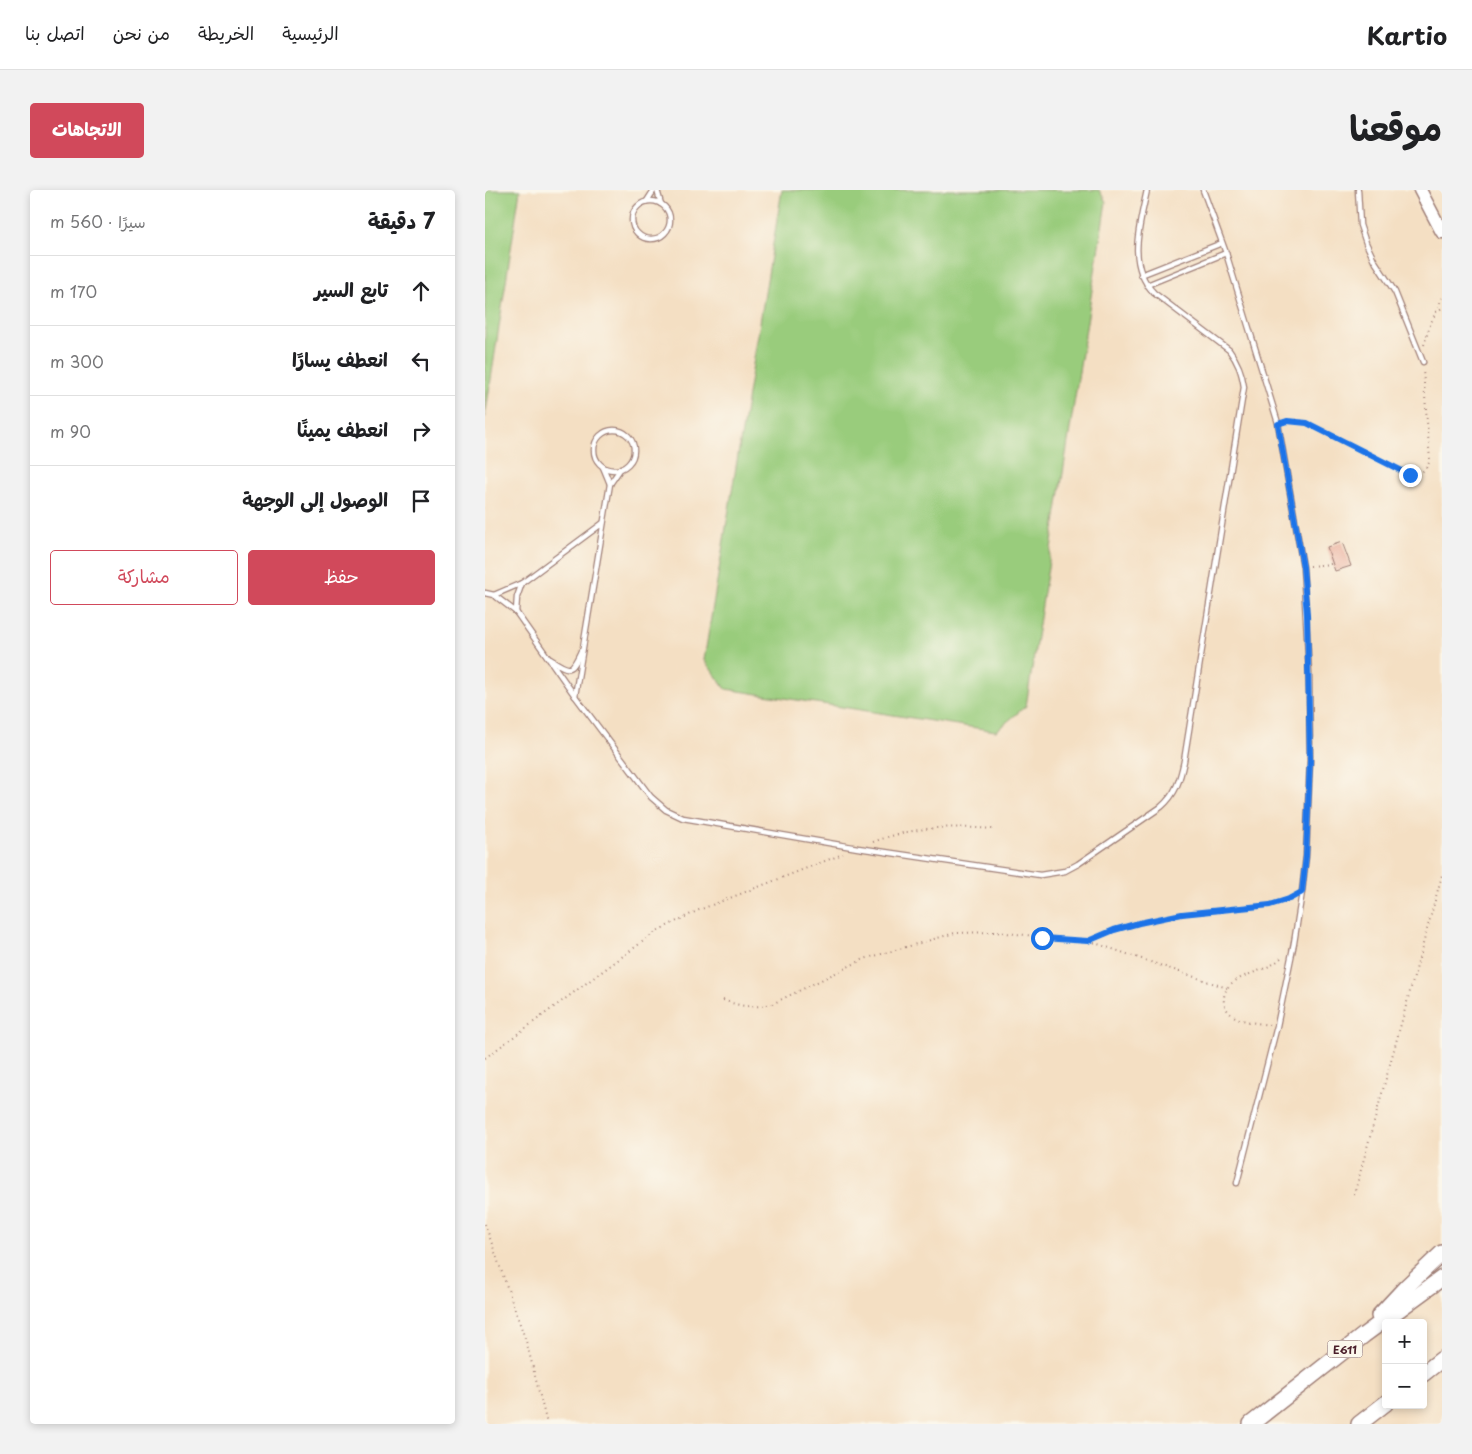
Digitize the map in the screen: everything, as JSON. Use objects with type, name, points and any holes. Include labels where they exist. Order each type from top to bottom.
[{"type":"highway","points":[[1364,1334],[1391,1302],[1442,1253]]},
{"type":"highway","name":"E611","points":[[1251,1424],[1364,1334],[1442,1278]]},
{"type":"highway","points":[[1427,1371],[1442,1359]]},
{"type":"highway","points":[[1359,1424],[1382,1406]]},
{"type":"main road","points":[[1420,190],[1442,232]]},
{"type":"lane","points":[[653,190],[647,201],[636,208],[633,213],[632,225],[639,235],[651,239],[662,236],[669,226],[669,213],[661,204],[657,190]]},
{"type":"lane","points":[[485,593],[494,595],[516,612],[575,696],[651,797],[666,810],[683,818],[857,848],[1027,874],[1053,874],[1065,871],[1078,864],[1150,816],[1171,799],[1177,788],[1184,761],[1244,387],[1243,374],[1229,350],[1165,302],[1147,286],[1141,274],[1137,262],[1136,249],[1147,190]]},
{"type":"lane","points":[[1203,190],[1226,253],[1278,424],[1303,567],[1309,672],[1310,760],[1306,856],[1302,892],[1277,1026],[1237,1183]]},
{"type":"lane","points":[[1358,190],[1361,226],[1366,243],[1374,260],[1395,292],[1423,362]]},
{"type":"lane","points":[[647,201],[661,204]]},
{"type":"lane","points":[[1141,274],[1222,243]]},
{"type":"lane","points":[[1147,286],[1226,253]]},
{"type":"lane","points":[[575,696],[610,484],[621,468],[631,461],[634,449],[633,443],[626,434],[614,430],[602,433],[595,443],[595,455],[602,465],[610,484]]},
{"type":"lane","points":[[602,465],[611,469],[621,468]]},
{"type":"lane","points":[[494,595],[522,583],[603,523]]},
{"type":"lane","points":[[516,612],[517,597],[522,583]]},
{"type":"lane","points":[[547,656],[563,667],[570,669],[575,665],[584,646]]},
{"type":"path","points":[[1278,424],[1287,421],[1307,423],[1410,475],[1419,474],[1427,469],[1430,460],[1423,362],[1426,337],[1442,298]]},
{"type":"path","points":[[1436,312],[1442,308]]},
{"type":"path","points":[[1303,567],[1331,564]]},
{"type":"path","points":[[485,1058],[657,931],[699,910],[857,848],[909,830],[937,827],[993,830]]},
{"type":"path","points":[[1354,1195],[1442,875]]},
{"type":"path","points":[[1088,941],[1114,930],[1139,923],[1182,914],[1270,905],[1289,899],[1302,892]]},
{"type":"path","points":[[723,1000],[740,1006],[757,1008],[772,1004],[864,959],[955,933],[995,932],[1088,941],[1227,988]]},
{"type":"path","points":[[1277,1026],[1233,1016],[1226,1009],[1223,998],[1232,982],[1276,962],[1294,942]]},
{"type":"path","points":[[485,1224],[527,1344],[547,1424]]},
{"type":"green space","points":[[485,190],[520,190],[485,418]]},
{"type":"green space","points":[[782,190],[1099,190],[1106,202],[1026,706],[996,731],[726,689],[704,660]]},
{"type":"building","points":[[1342,542],[1351,566],[1335,571],[1327,547]]},
{"type":"route","points":[[1042,938],[1088,941],[1114,930],[1139,923],[1182,914],[1270,905],[1289,899],[1302,892],[1306,856],[1310,760],[1307,615],[1303,567],[1278,424],[1297,420],[1307,423],[1410,475]]}]
